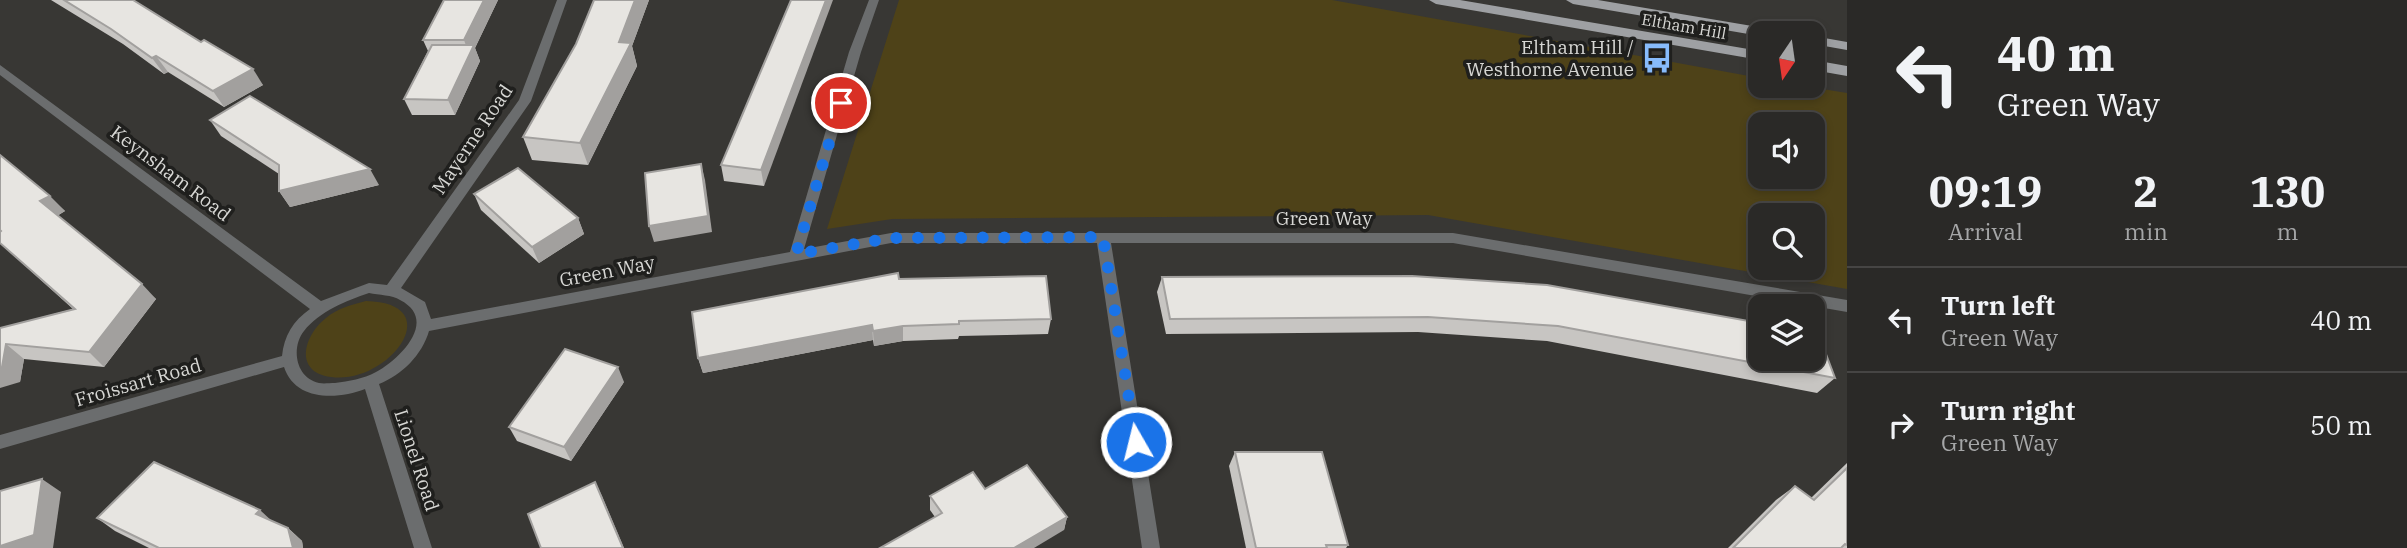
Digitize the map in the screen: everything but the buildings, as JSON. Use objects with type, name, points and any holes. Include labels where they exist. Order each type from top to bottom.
[{"type":"main road","name":"Eltham Hill","points":[[1436,0],[1748,54]]},
{"type":"main road","name":"Eltham Hill","points":[[1573,0],[1748,29]]},
{"type":"main road","points":[[1825,42],[1847,46]]},
{"type":"main road","points":[[1825,67],[1847,71]]},
{"type":"street","name":"Mayerne Road","points":[[393,288],[525,101],[562,0]]},
{"type":"street","points":[[796,254],[855,52],[874,0]]},
{"type":"street","name":"Keynsham Road","points":[[0,69],[319,308]]},
{"type":"street","points":[[1103,237],[1152,548]]},
{"type":"street","name":"Green Way","points":[[425,326],[891,238],[1453,238],[1847,306]]},
{"type":"street","points":[[369,288],[393,288],[411,296],[422,309],[425,326],[416,348],[398,368],[371,384],[342,391],[315,389],[296,378],[288,360],[291,342],[296,333],[319,308],[343,295],[369,288]]},
{"type":"street","name":"Froissart Road","points":[[0,442],[288,360]]},
{"type":"street","name":"Lionel Road","points":[[371,384],[423,548]]},
{"type":"shaded area","points":[[899,0],[1332,0],[1748,76],[1748,98],[1825,98],[1825,89],[1847,93],[1847,289],[1796,280],[1825,280],[1825,203],[1748,203],[1748,272],[1428,215],[892,219],[827,229]]},
{"type":"shaded area","points":[[366,301],[391,305],[404,315],[407,328],[402,343],[390,357],[373,369],[353,376],[331,377],[319,374],[307,361],[306,352],[312,334],[318,325],[335,312]]},
{"type":"place","name":"Eltham Hill / Westhorne Avenue","points":[[1657,58]]},
{"type":"route","points":[[841,103],[796,254],[891,238],[1103,237],[1136,442]]}]
